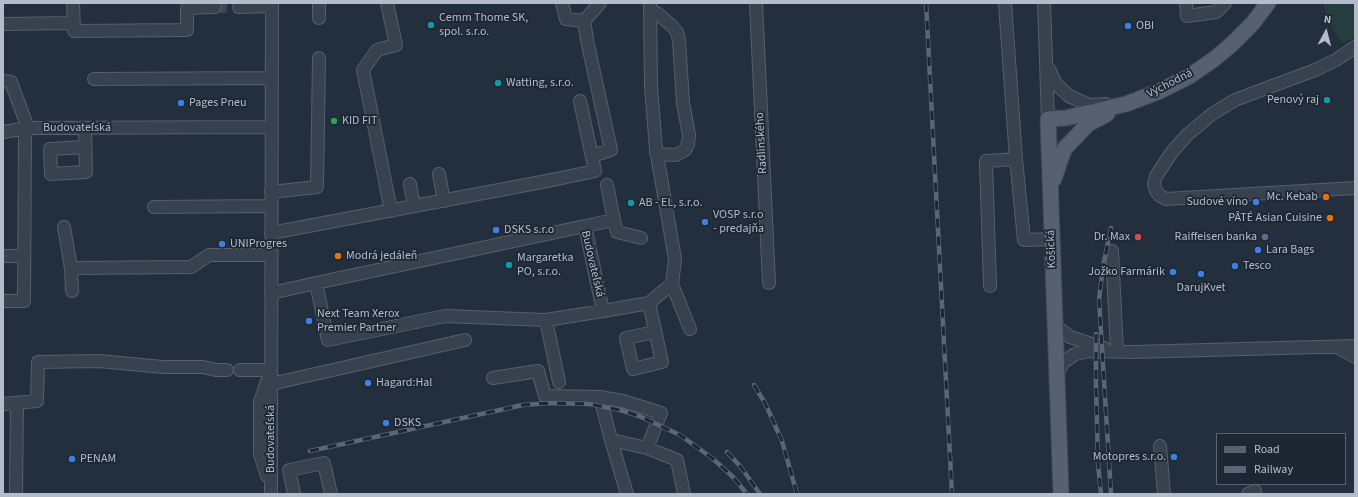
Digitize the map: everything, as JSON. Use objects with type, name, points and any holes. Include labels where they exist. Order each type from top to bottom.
[{"type":"main road","name":"Východná","points":[[1048,120],[1066,118],[1126,104],[1160,91],[1188,77],[1213,60],[1232,44],[1254,23],[1268,3]]},
{"type":"main road","points":[[1050,190],[1065,148],[1070,142],[1088,124],[1126,104]]},
{"type":"main road","name":"Košická","points":[[1048,120],[1061,494]]},
{"type":"street","points":[[73,3],[74,31],[187,30],[187,5],[215,7]]},
{"type":"street","points":[[319,3],[319,18]]},
{"type":"street","points":[[387,3],[396,45],[377,50],[363,70],[391,211]]},
{"type":"street","points":[[562,3],[566,19],[584,21]]},
{"type":"street","points":[[584,21],[600,3]]},
{"type":"street","name":"Radlinského","points":[[756,3],[769,283]]},
{"type":"street","points":[[1005,3],[1016,159],[1024,240],[1052,239]]},
{"type":"street","name":"Košická","points":[[1044,3],[1048,120]]},
{"type":"street","points":[[1186,3],[1187,16],[1216,12],[1225,3]]},
{"type":"street","name":"Budovateľská","points":[[240,7],[272,5],[271,490]]},
{"type":"street","points":[[650,7],[652,87],[656,154],[675,259],[672,284],[690,329]]},
{"type":"street","points":[[650,7],[671,25],[677,32],[680,40],[682,103],[689,136],[688,144],[685,150],[676,155],[656,154]]},
{"type":"street","points":[[584,21],[588,46],[611,150],[592,156]]},
{"type":"street","points":[[3,24],[74,23]]},
{"type":"street","points":[[1355,47],[1336,60],[1235,100],[1212,114],[1187,135],[1172,152],[1156,176],[1154,184],[1156,191],[1160,196],[1166,199],[1355,188]]},
{"type":"street","points":[[271,192],[317,187],[319,58]]},
{"type":"street","points":[[1046,62],[1056,84],[1069,96],[1089,105],[1126,104]]},
{"type":"street","points":[[94,79],[272,78]]},
{"type":"street","points":[[3,81],[11,82],[28,128],[3,132]]},
{"type":"street","points":[[271,233],[595,171],[580,101]]},
{"type":"street","name":"Budovateľská","points":[[3,301],[24,301],[25,136],[28,128],[272,127]]},
{"type":"street","points":[[85,128],[85,147]]},
{"type":"street","points":[[990,286],[986,161],[1016,159]]},
{"type":"street","points":[[439,174],[444,201]]},
{"type":"street","points":[[410,184],[414,206]]},
{"type":"street","points":[[607,185],[617,232],[641,238]]},
{"type":"street","points":[[154,207],[271,206]]},
{"type":"street","points":[[585,226],[614,220]]},
{"type":"street","name":"Budovateľská","points":[[271,293],[316,283],[585,226],[603,311],[546,320],[445,316],[328,340],[316,283]]},
{"type":"street","points":[[64,227],[71,268],[72,291]]},
{"type":"street","points":[[1112,251],[1117,351]]},
{"type":"street","points":[[71,268],[191,267],[210,255],[271,255]]},
{"type":"street","points":[[3,256],[24,256]]},
{"type":"street","points":[[603,311],[649,303],[672,284]]},
{"type":"street","points":[[649,303],[655,332]]},
{"type":"street","points":[[546,320],[560,382]]},
{"type":"street","points":[[1055,325],[1070,337],[1102,348],[1117,351]]},
{"type":"street","points":[[271,384],[465,340]]},
{"type":"street","points":[[1056,373],[1064,362],[1075,354],[1090,351],[1132,352],[1355,346]]},
{"type":"street","points":[[1336,347],[1355,357]]},
{"type":"street","points":[[3,404],[37,401],[38,362],[99,361],[163,367],[203,366],[216,370],[227,370]]},
{"type":"street","points":[[240,370],[271,370],[260,402],[260,454],[271,490]]},
{"type":"street","points":[[493,378],[538,371],[545,396],[600,397],[623,401],[661,413],[647,448]]},
{"type":"street","points":[[600,397],[627,494]]},
{"type":"street","points":[[16,494],[17,403]]},
{"type":"street","points":[[611,440],[647,448],[677,460],[684,494]]},
{"type":"street","points":[[1160,446],[1164,494]]},
{"type":"street","name":"Budovateľská","points":[[294,494],[290,470],[324,463],[331,494]]},
{"type":"green space","points":[[1324,3],[1355,3],[1355,34],[1351,41],[1349,39],[1344,43],[1339,39],[1327,20]]},
{"type":"tunnel","points":[[215,7],[239,7]]},
{"type":"railway","points":[[926,3],[952,494]]},
{"type":"railway","points":[[1111,228],[1103,267],[1099,299],[1111,494]]},
{"type":"railway","points":[[1096,334],[1098,463],[1101,494]]},
{"type":"railway","points":[[754,385],[765,403],[782,441],[797,494]]},
{"type":"railway","points":[[310,451],[523,405],[550,403],[589,404],[620,410],[639,416],[680,435],[712,458],[733,477],[747,494]]},
{"type":"railway","points":[[727,452],[740,466],[760,494]]},
{"type":"place","name":"Cemm Thome SK, spol. s.r.o.","points":[[431,25]]},
{"type":"place","name":"OBI","points":[[1128,26]]},
{"type":"place","name":"Watting, s.r.o.","points":[[498,83]]},
{"type":"place","name":"Penový raj","points":[[1327,100]]},
{"type":"place","name":"Pages Pneu","points":[[181,103]]},
{"type":"place","name":"KID FIT","points":[[334,121]]},
{"type":"place","name":"Mc. Kebab","points":[[1326,197]]},
{"type":"place","name":"Sudové víno","points":[[1256,202]]},
{"type":"place","name":"AB - EL, s.r.o.","points":[[631,203]]},
{"type":"place","name":"PÂTÉ Asian Cuisine","points":[[1330,218]]},
{"type":"place","name":"VOSP s.r.o - predajňa","points":[[705,222]]},
{"type":"place","name":"DSKS s.r.o","points":[[496,230]]},
{"type":"place","name":"Dr. Max","points":[[1138,237]]},
{"type":"place","name":"Raiffeisen banka","points":[[1265,237]]},
{"type":"place","name":"UNIProgres","points":[[222,244]]},
{"type":"place","name":"Lara Bags","points":[[1258,250]]},
{"type":"place","name":"Modrá jedáleň","points":[[338,256]]},
{"type":"place","name":"Margaretka PO, s.r.o.","points":[[509,265]]},
{"type":"place","name":"Tesco","points":[[1235,266]]},
{"type":"place","name":"Jožko Farmárik","points":[[1173,272]]},
{"type":"place","name":"DarujKvet","points":[[1201,274]]},
{"type":"place","name":"Next Team Xerox Premier Partner","points":[[309,321]]},
{"type":"place","name":"Hagard:Hal","points":[[368,383]]},
{"type":"place","name":"DSKS","points":[[386,423]]},
{"type":"place","name":"Motopres s.r.o.","points":[[1174,457]]},
{"type":"place","name":"PENAM","points":[[72,459]]}]
